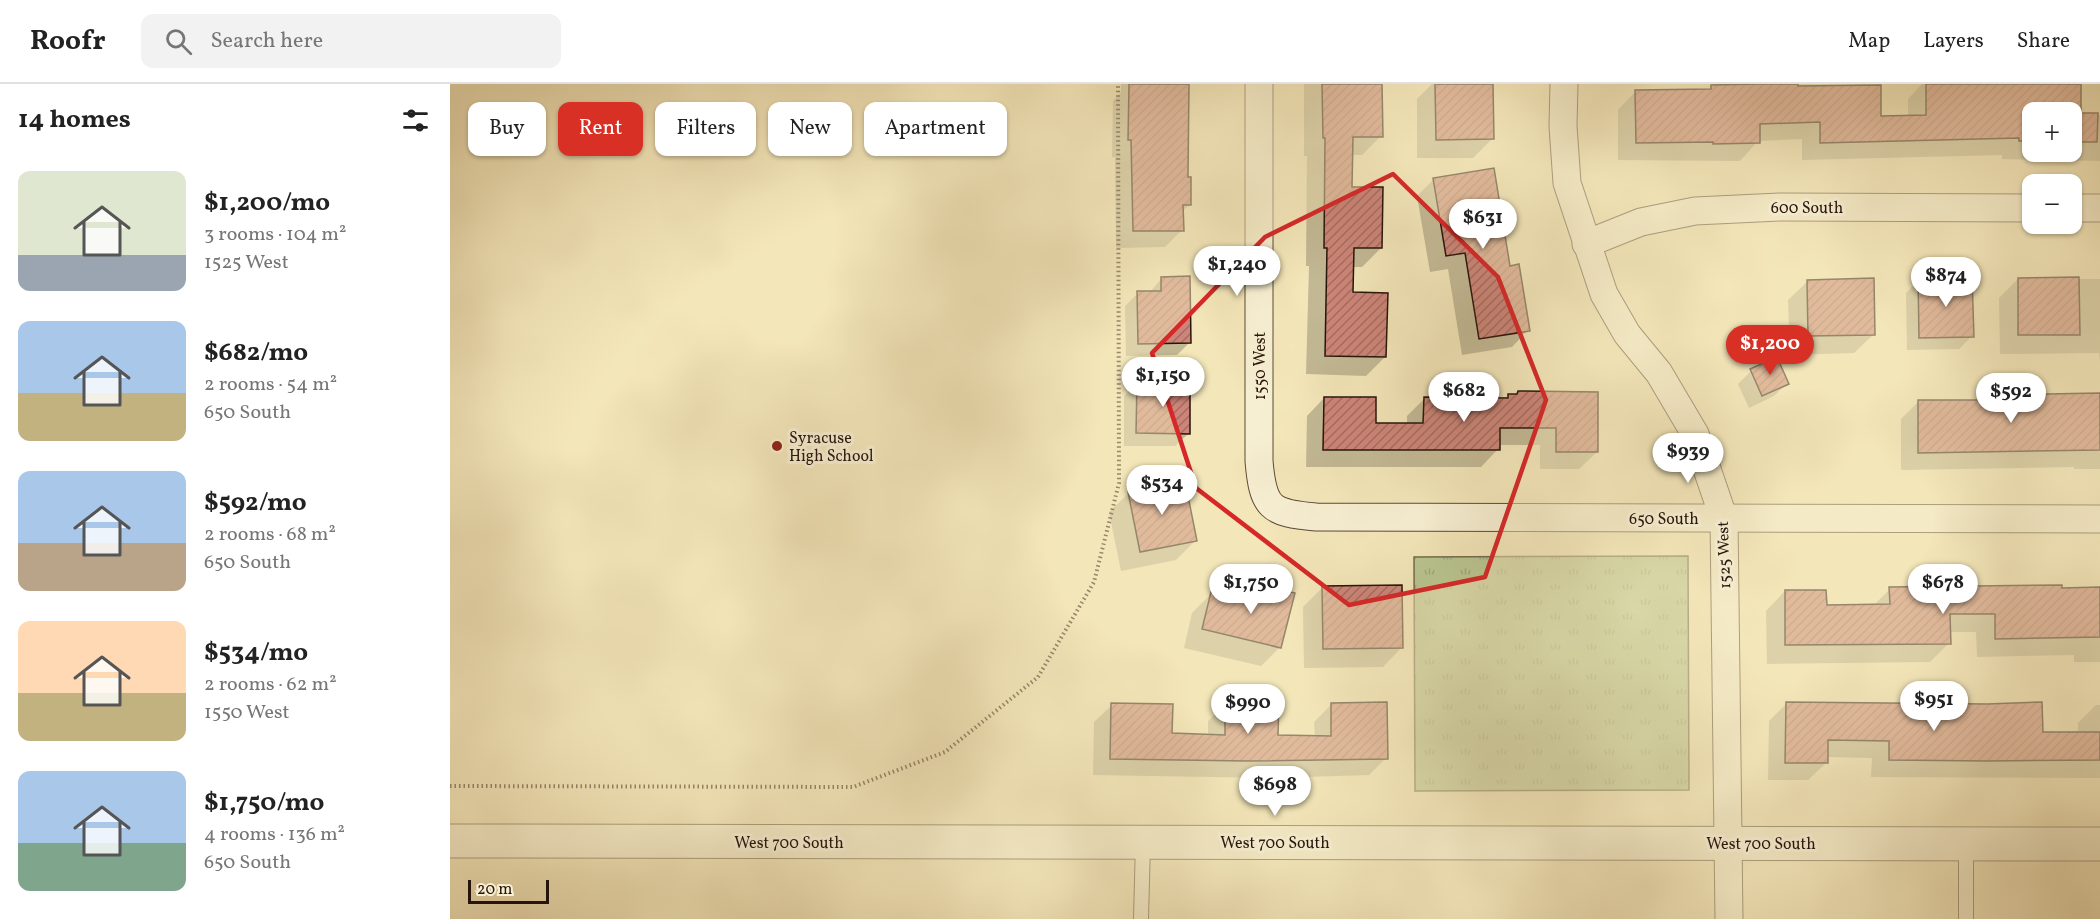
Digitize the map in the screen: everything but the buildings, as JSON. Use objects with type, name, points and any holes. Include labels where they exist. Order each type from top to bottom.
[{"type":"street","name":"1550 West","points":[[1259,84],[1259,461],[1261,483],[1267,502]]},
{"type":"street","name":"1525 West","points":[[1564,84],[1563,126],[1567,183],[1604,294],[1627,334],[1659,373],[1695,434],[1724,519],[1730,919]]},
{"type":"street","name":"600 South","points":[[1586,244],[1641,222],[1695,211],[1780,207],[2022,208]]},
{"type":"street","points":[[2082,208],[2100,208]]},
{"type":"street","name":"650 South","points":[[1267,502],[1286,514],[1316,517],[2100,519]]},
{"type":"street","name":"West 700 South","points":[[450,841],[2100,844]]},
{"type":"lane","points":[[1141,919],[1143,842]]},
{"type":"lane","points":[[1966,844],[1966,919]]},
{"type":"path","points":[[450,786],[853,787],[945,752],[1038,676],[1094,582],[1119,483],[1118,84]]},
{"type":"highlighted area","points":[[1393,174],[1498,277],[1546,400],[1485,577],[1349,605],[1196,488],[1152,353],[1265,237]]},
{"type":"green space","points":[[1688,556],[1689,790],[1415,791],[1414,557]]},
{"type":"place","name":"Syracuse High School","points":[[777,446]]}]
